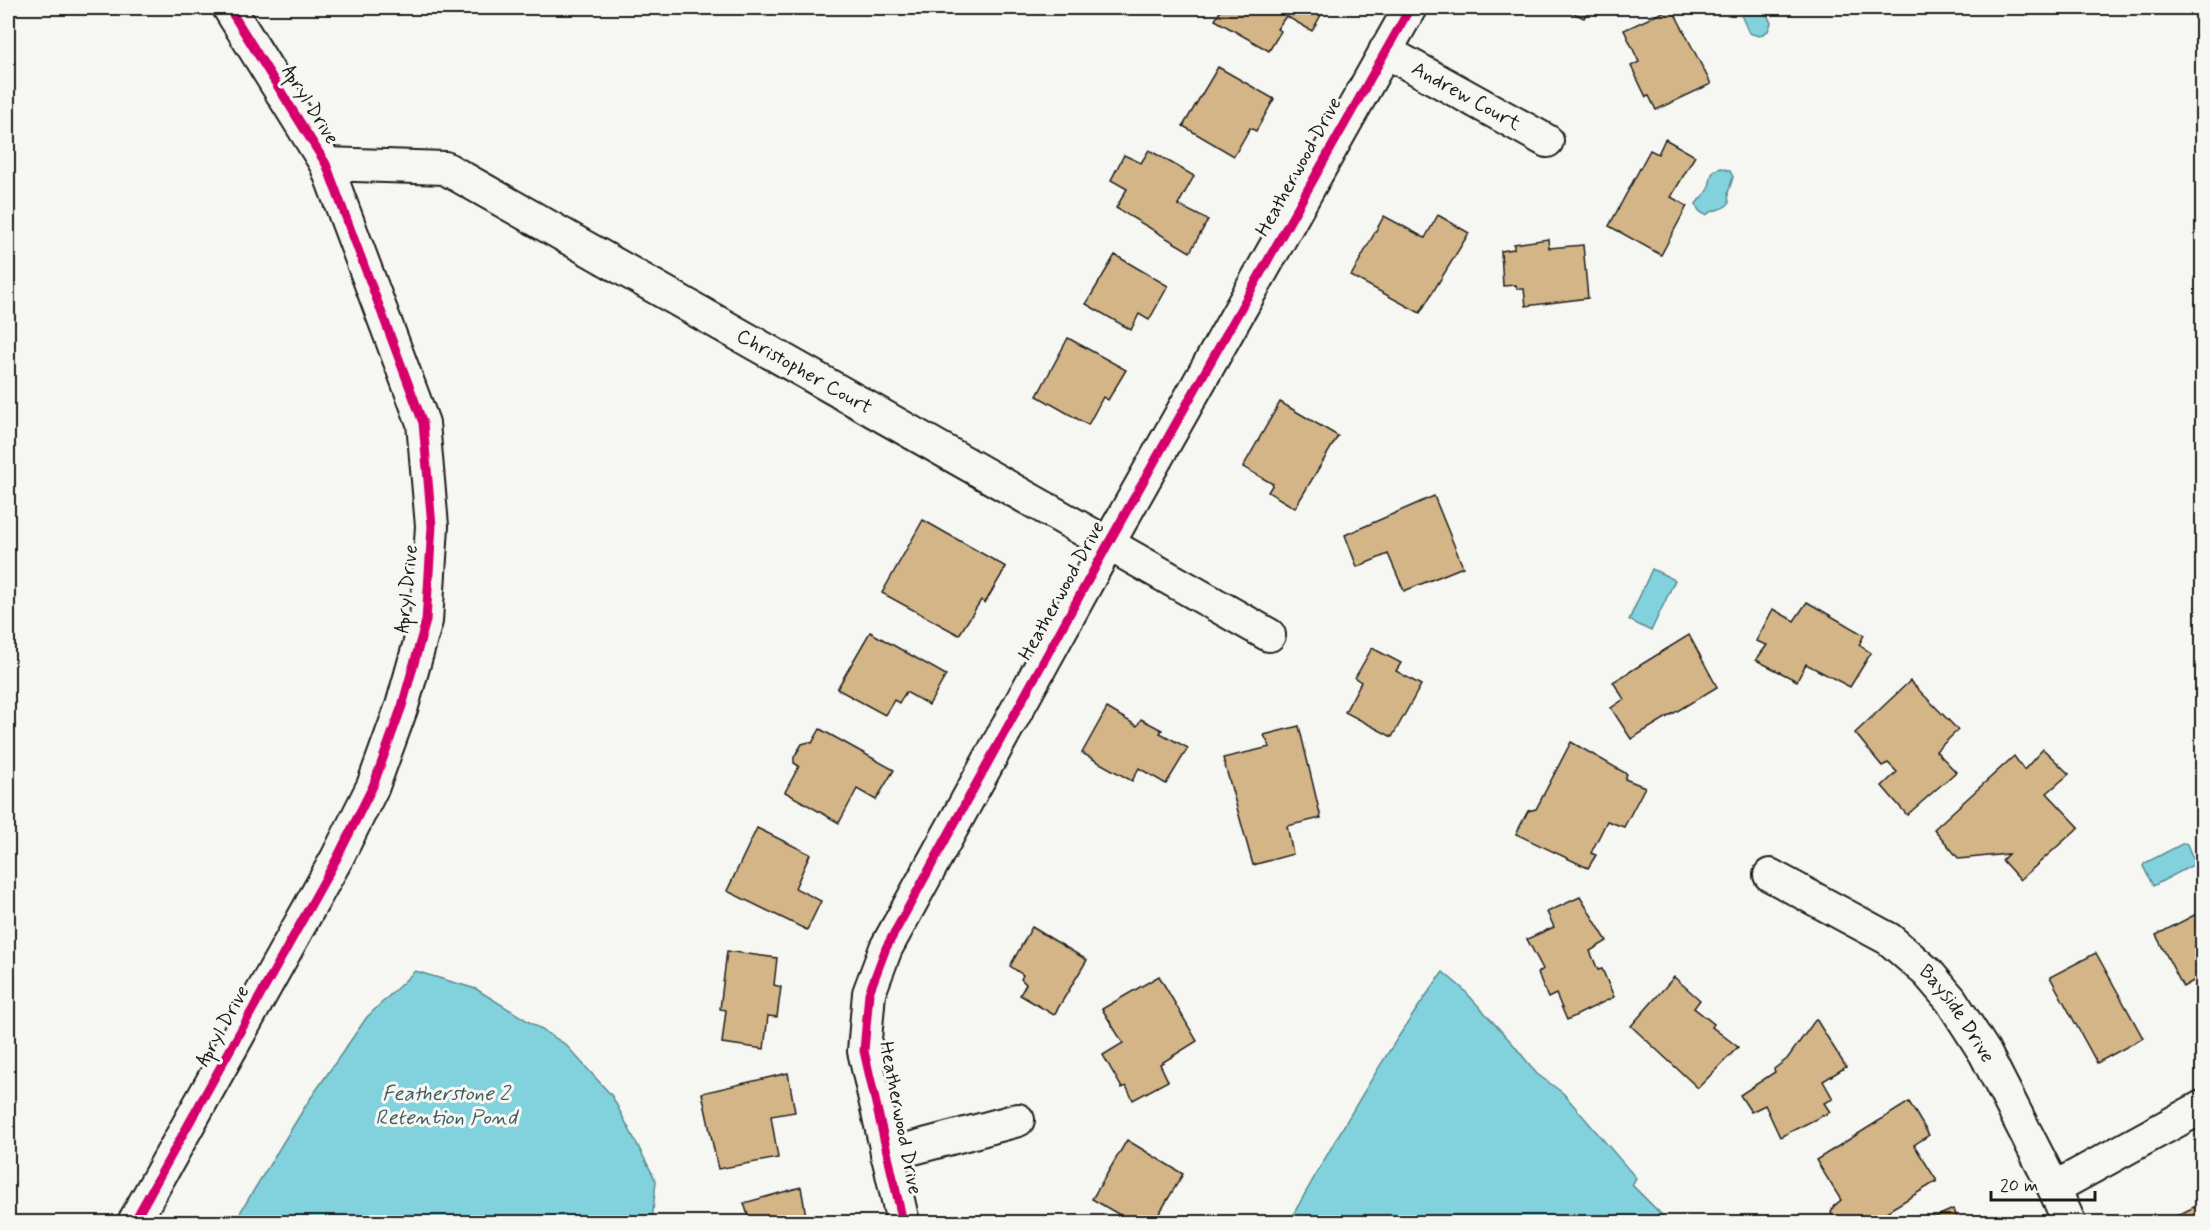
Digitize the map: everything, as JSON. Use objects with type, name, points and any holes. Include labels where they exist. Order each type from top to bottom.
[{"type":"street","name":"Apryl Drive","points":[[134,1222],[337,858],[373,786],[402,706],[426,621],[432,526],[423,423],[326,164],[230,8]]},
{"type":"street","name":"Heatherwood Drive","points":[[903,1222],[864,1051],[869,993],[891,938],[1108,544],[1410,8]]},
{"type":"street","name":"Andrew Court","points":[[1384,51],[1547,141]]},
{"type":"street","name":"Christopher Court","points":[[326,164],[445,168],[1269,635]]},
{"type":"street","name":"Bayside Drive","points":[[1770,874],[1889,939],[1928,973],[1951,1000],[1984,1053],[2054,1188],[2069,1222]]},
{"type":"street","points":[[2054,1188],[2202,1107]]},
{"type":"street","points":[[887,1155],[1018,1120]]},
{"type":"water","points":[[1738,8],[1764,8],[1771,23],[1768,31],[1759,36],[1749,33]]},
{"type":"water","points":[[1722,168],[1730,171],[1733,177],[1728,193],[1729,203],[1706,215],[1696,204],[1707,191],[1714,171]]},
{"type":"water","points":[[1652,569],[1675,580],[1651,631],[1629,620]]},
{"type":"water","points":[[2184,843],[2187,844],[2195,864],[2153,886],[2143,866],[2145,863]]},
{"type":"water","name":"Featherstone 2 Retention Pond","points":[[415,971],[476,989],[565,1044],[612,1096],[656,1181],[652,1222],[238,1222],[241,1211],[308,1102],[367,1017]]},
{"type":"water","points":[[1443,972],[1462,988],[1537,1074],[1563,1093],[1636,1178],[1632,1185],[1669,1222],[1289,1222],[1381,1063]]},
{"type":"building","points":[[1222,8],[1325,8],[1312,31],[1286,16],[1277,29],[1281,31],[1269,51],[1215,20]]},
{"type":"building","points":[[1563,8],[1590,8],[1584,18]]},
{"type":"building","points":[[1672,8],[1711,84],[1656,110],[1649,96],[1646,97],[1631,66],[1639,62],[1624,30]]},
{"type":"building","points":[[1218,67],[1274,99],[1256,131],[1250,128],[1234,156],[1183,126]]},
{"type":"building","points":[[1665,139],[1695,156],[1671,197],[1687,206],[1661,255],[1609,226],[1650,150],[1658,154]]},
{"type":"building","points":[[1149,150],[1194,176],[1178,205],[1208,220],[1190,252],[1116,208],[1127,189],[1111,180],[1124,155],[1141,163]]},
{"type":"building","points":[[1438,215],[1469,233],[1420,313],[1351,276],[1384,216],[1425,238]]},
{"type":"building","points":[[1548,239],[1549,248],[1583,245],[1588,298],[1526,306],[1524,289],[1517,289],[1516,285],[1503,286],[1501,251],[1514,249],[1514,244]]},
{"type":"building","points":[[1115,255],[1168,286],[1149,320],[1139,314],[1131,330],[1086,304]]},
{"type":"building","points":[[1068,338],[1126,370],[1108,400],[1103,397],[1088,425],[1037,396]]},
{"type":"building","points":[[1280,402],[1338,436],[1295,508],[1268,492],[1273,484],[1243,467]]},
{"type":"building","points":[[1434,496],[1463,567],[1404,591],[1388,554],[1357,567],[1345,535]]},
{"type":"building","points":[[923,520],[1006,567],[985,603],[981,600],[959,635],[882,593]]},
{"type":"building","points":[[1807,602],[1864,635],[1859,645],[1871,653],[1850,687],[1806,664],[1797,681],[1756,660],[1767,645],[1756,641],[1773,609],[1794,621]]},
{"type":"building","points":[[870,632],[946,675],[929,705],[906,692],[899,703],[894,700],[885,715],[837,689]]},
{"type":"building","points":[[1689,635],[1717,687],[1631,739],[1611,708],[1624,699],[1613,682]]},
{"type":"building","points":[[1372,648],[1401,663],[1396,671],[1421,685],[1392,737],[1345,712],[1361,682],[1355,678]]},
{"type":"building","points":[[1910,681],[1958,730],[1936,751],[1956,772],[1907,815],[1882,786],[1897,772],[1888,763],[1882,766],[1855,733]]},
{"type":"building","points":[[1107,708],[1137,726],[1141,719],[1162,730],[1160,733],[1188,748],[1166,784],[1139,768],[1132,781],[1082,753]]},
{"type":"building","points":[[1299,726],[1321,818],[1287,826],[1293,854],[1253,865],[1223,758],[1270,747],[1264,735]]},
{"type":"building","points":[[820,729],[894,770],[876,800],[857,789],[839,823],[785,792],[799,766],[794,763],[794,757],[802,744],[812,743]]},
{"type":"building","points":[[1571,742],[1627,774],[1625,779],[1645,787],[1624,827],[1607,821],[1591,853],[1596,855],[1588,868],[1516,834],[1528,811],[1536,809]]},
{"type":"building","points":[[2043,749],[2069,774],[2047,793],[2079,827],[2020,880],[2002,860],[2008,854],[1959,859],[1934,829],[2014,756],[2024,770]]},
{"type":"building","points":[[757,828],[810,854],[795,888],[821,901],[807,930],[727,891]]},
{"type":"building","points":[[1580,897],[1607,941],[1590,951],[1598,970],[1602,969],[1614,997],[1567,1020],[1556,994],[1548,998],[1538,973],[1543,969],[1527,939],[1554,927],[1547,912]]},
{"type":"building","points":[[2202,911],[2202,976],[2183,987],[2156,935]]},
{"type":"building","points":[[1032,927],[1087,960],[1054,1015],[1020,995],[1026,984],[1021,979],[1023,975],[1010,966]]},
{"type":"building","points":[[727,951],[777,958],[774,985],[781,987],[777,1017],[768,1016],[764,1049],[722,1043],[726,1010],[720,1009]]},
{"type":"building","points":[[2096,953],[2143,1038],[2097,1063],[2050,977]]},
{"type":"building","points":[[1159,976],[1197,1041],[1160,1064],[1168,1081],[1133,1100],[1126,1086],[1122,1088],[1103,1055],[1123,1043],[1102,1009]]},
{"type":"building","points":[[1674,977],[1700,1000],[1694,1008],[1714,1024],[1712,1027],[1738,1047],[1698,1088],[1631,1026]]},
{"type":"building","points":[[1816,1019],[1846,1067],[1823,1081],[1833,1099],[1824,1103],[1830,1112],[1780,1137],[1765,1105],[1751,1112],[1740,1095],[1775,1072],[1774,1069],[1787,1059]]},
{"type":"building","points":[[788,1073],[795,1112],[771,1116],[778,1158],[718,1169],[702,1093]]},
{"type":"building","points":[[1909,1102],[1929,1135],[1914,1145],[1937,1181],[1870,1222],[1837,1222],[1831,1213],[1833,1207],[1841,1200],[1816,1160]]},
{"type":"building","points":[[1127,1140],[1183,1174],[1154,1222],[1132,1222],[1092,1199]]},
{"type":"building","points":[[801,1187],[807,1222],[750,1222],[744,1203]]},
{"type":"building","points":[[2202,1203],[2202,1222],[2177,1222],[2174,1217]]},
{"type":"building","points":[[1953,1209],[1960,1222],[1924,1222]]},
{"type":"cycle path","points":[[134,1222],[337,858],[373,786],[402,706],[426,621],[432,526],[423,423],[326,164],[229,8]]},
{"type":"cycle path","points":[[903,1222],[864,1051],[869,993],[886,948],[1108,544],[1410,8]]}]
